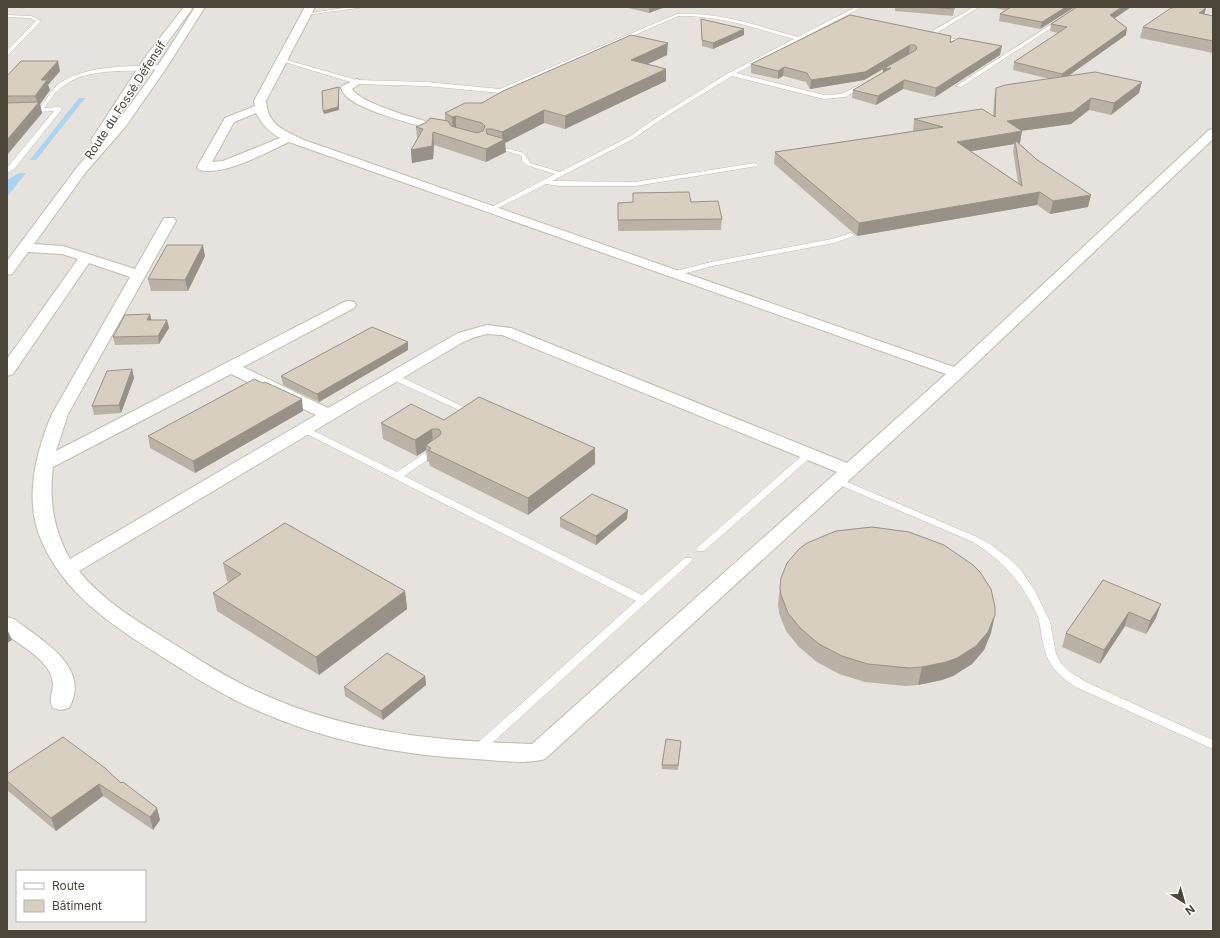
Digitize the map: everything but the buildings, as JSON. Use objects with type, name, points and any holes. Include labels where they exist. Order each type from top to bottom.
[{"type":"street","name":"Route du Fossé Défensif","points":[[82,168],[100,135],[143,68],[189,7]]},
{"type":"street","name":"Route du Fossé Défensif","points":[[82,168],[122,124],[162,67],[200,7]]},
{"type":"street","points":[[308,10],[262,96],[260,108],[262,115],[269,124],[289,138],[490,210],[957,373]]},
{"type":"street","points":[[357,82],[346,88],[347,92],[355,99],[369,106],[446,130]]},
{"type":"street","points":[[260,108],[229,120],[203,167],[225,164],[289,138]]},
{"type":"street","points":[[169,221],[60,414],[51,436],[44,464],[42,495],[47,530],[52,545],[67,569],[86,592],[135,628],[224,684],[248,697],[305,720],[354,735],[436,749],[537,754],[957,373],[1213,133]]},
{"type":"street","points":[[7,271],[82,168]]},
{"type":"street","points":[[24,248],[63,250],[139,275]]},
{"type":"street","points":[[7,371],[86,257]]},
{"type":"street","points":[[44,464],[349,305]]},
{"type":"street","points":[[67,569],[392,376],[463,336],[484,330],[500,330],[809,454],[843,476]]},
{"type":"street","points":[[230,367],[328,414]]},
{"type":"street","points":[[7,624],[48,656],[60,669],[65,685],[61,702]]},
{"type":"lane","points":[[308,10],[363,7]]},
{"type":"lane","points":[[490,210],[631,138],[655,121],[732,74],[860,7]]},
{"type":"lane","points":[[974,45],[947,39],[936,33],[941,27],[977,7]]},
{"type":"lane","points":[[960,86],[1081,7]]},
{"type":"lane","points":[[281,60],[357,82],[422,84],[501,91],[671,17],[681,15],[712,17],[798,39]]},
{"type":"lane","points":[[7,16],[27,16],[36,18],[39,21],[7,54]]},
{"type":"lane","points":[[1003,51],[1011,53]]},
{"type":"lane","points":[[40,110],[60,85],[70,79],[90,73],[162,67]]},
{"type":"lane","points":[[732,74],[829,97],[843,96],[866,82]]},
{"type":"lane","points":[[7,171],[12,168],[59,109],[27,110]]},
{"type":"lane","points":[[490,144],[522,154],[528,164],[560,174]]},
{"type":"lane","points":[[545,182],[560,184],[635,184],[755,165]]},
{"type":"lane","points":[[675,274],[706,265],[834,241],[851,235]]},
{"type":"lane","points":[[392,376],[462,408]]},
{"type":"lane","points":[[304,429],[642,600]]},
{"type":"lane","points":[[397,476],[437,448]]},
{"type":"lane","points":[[701,549],[809,454]]},
{"type":"lane","points":[[843,476],[974,539],[994,550],[1010,564],[1024,581],[1042,617],[1052,658],[1063,672],[1082,685],[1213,745]]},
{"type":"lane","points":[[476,751],[688,560]]},
{"type":"shaded area","points":[[7,7],[1213,7],[1213,931],[7,931]]},
{"type":"shaded area","points":[[106,48],[90,69],[32,70],[50,49]]},
{"type":"water","points":[[79,98],[85,98],[36,160],[30,160]]},
{"type":"water","points":[[19,173],[26,173],[7,197],[7,180]]}]
